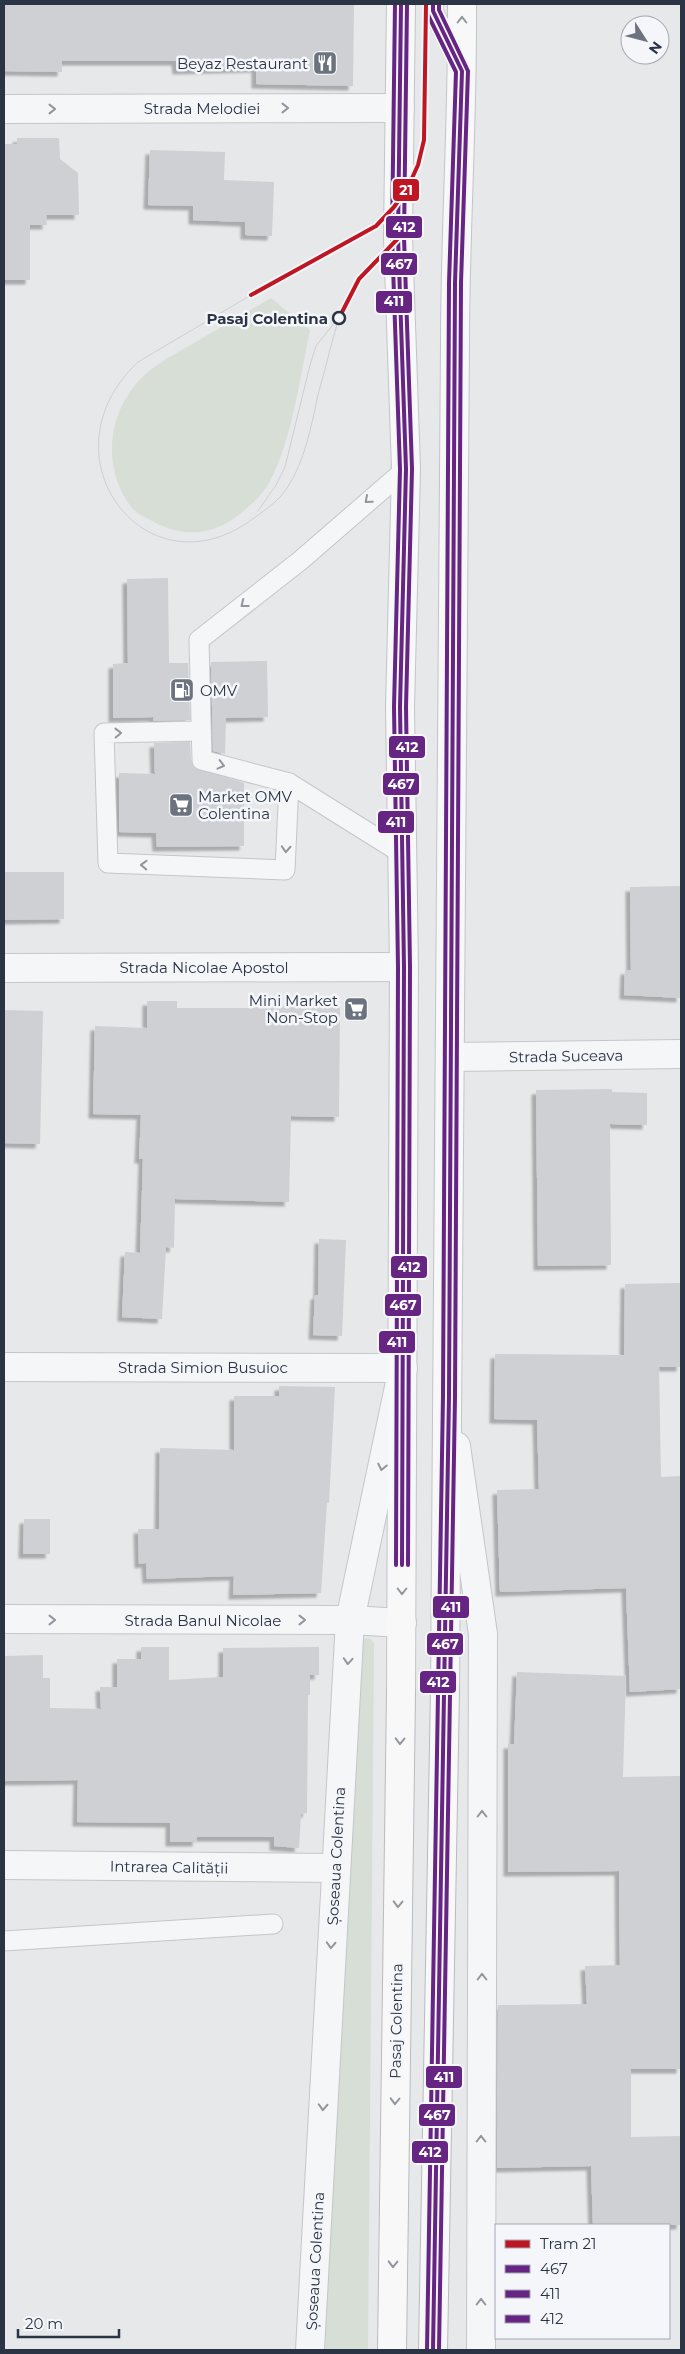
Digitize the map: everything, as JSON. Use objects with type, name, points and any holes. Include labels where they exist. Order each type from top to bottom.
[{"type":"main road","name":"Șoseaua Colentina","points":[[401,4],[398,237],[406,469],[400,707],[404,967],[401,1693]]},
{"type":"main road","points":[[433,2350],[449,1396],[455,283],[462,71],[462,4]]},
{"type":"main road","name":"Pasaj Colentina","points":[[392,2350],[401,1693]]},
{"type":"street","name":"Strada Melodiei","points":[[4,109],[400,108]]},
{"type":"street","name":"Strada Nicolae Apostol","points":[[4,968],[404,967]]},
{"type":"street","name":"Strada Suceava","points":[[450,1057],[681,1054]]},
{"type":"street","name":"Strada Simion Busuioc","points":[[4,1367],[403,1368]]},
{"type":"street","name":"Șoseaua Colentina","points":[[310,2350],[350,1620],[403,1368]]},
{"type":"street","points":[[449,1396],[483,1634],[481,2350]]},
{"type":"street","name":"Strada Banul Nicolae","points":[[4,1619],[350,1620],[402,1623]]},
{"type":"street","name":"Intrarea Calității","points":[[4,1865],[335,1868]]},
{"type":"lane","points":[[433,7],[462,71]]},
{"type":"lane","points":[[402,853],[289,783],[202,760],[199,640],[301,560],[406,469]]},
{"type":"lane","points":[[201,731],[104,733],[108,863],[285,870],[289,783]]},
{"type":"lane","points":[[4,1942],[273,1924]]},
{"type":"shaded area","points":[[271,298],[310,330],[299,388],[284,448],[267,486],[236,517],[214,529],[203,532],[179,531],[167,528],[139,514],[123,495],[117,481],[112,452],[116,422],[128,395],[142,377],[160,363]]},
{"type":"shaded area","points":[[364,1638],[371,1639],[374,1644],[368,2350],[319,2350],[358,1642]]},
{"type":"building","points":[[4,4],[354,4],[353,86],[256,84],[256,68],[177,70],[176,61],[62,61],[62,72],[4,71]]},
{"type":"building","points":[[17,138],[59,138],[60,159],[78,173],[79,215],[46,215],[47,225],[30,225],[30,280],[4,280],[4,144],[17,144]]},
{"type":"building","points":[[150,150],[225,152],[224,180],[274,182],[272,236],[245,235],[245,222],[193,220],[193,206],[148,205]]},
{"type":"building","points":[[168,578],[169,663],[188,663],[190,720],[154,721],[153,717],[113,718],[113,664],[128,663],[127,579]]},
{"type":"building","points":[[267,661],[268,717],[226,718],[225,754],[213,751],[211,662]]},
{"type":"building","name":"Market OMV Colentina","points":[[190,742],[191,760],[194,767],[244,783],[244,846],[157,847],[156,833],[119,832],[119,773],[155,774],[154,743]]},
{"type":"building","points":[[4,872],[64,872],[64,919],[4,920]]},
{"type":"building","points":[[681,886],[681,998],[624,995],[625,970],[631,970],[630,887]]},
{"type":"building","points":[[147,1001],[177,1001],[177,1008],[255,1008],[255,1006],[340,1007],[339,1117],[291,1116],[289,1202],[175,1199],[174,1248],[166,1247],[162,1319],[122,1317],[125,1252],[140,1253],[143,1159],[139,1159],[141,1115],[93,1114],[95,1026],[147,1028]]},
{"type":"building","points":[[4,1010],[43,1011],[40,1144],[4,1143]]},
{"type":"building","points":[[612,1089],[612,1092],[647,1093],[647,1125],[610,1124],[611,1265],[538,1266],[536,1090]]},
{"type":"building","points":[[319,1239],[346,1240],[342,1336],[313,1335],[315,1295],[318,1295]]},
{"type":"building","points":[[681,1283],[681,1367],[659,1367],[661,1477],[681,1476],[681,1689],[630,1692],[626,1588],[500,1592],[497,1490],[539,1489],[537,1420],[494,1419],[495,1354],[624,1355],[625,1284]]},
{"type":"building","points":[[279,1386],[335,1387],[329,1503],[327,1503],[321,1593],[233,1595],[234,1576],[147,1579],[146,1563],[139,1564],[138,1529],[159,1529],[160,1448],[234,1450],[234,1396],[279,1396]]},
{"type":"building","points":[[24,1519],[50,1519],[50,1554],[23,1554]]},
{"type":"building","points":[[141,1647],[169,1647],[169,1680],[223,1677],[223,1648],[319,1647],[319,1675],[310,1675],[310,1695],[308,1695],[307,1813],[301,1814],[299,1848],[274,1846],[274,1837],[197,1837],[197,1842],[170,1842],[170,1823],[77,1822],[78,1780],[4,1781],[4,1656],[43,1655],[43,1678],[50,1678],[50,1708],[101,1709],[100,1687],[117,1687],[117,1659],[141,1659]]},
{"type":"building","points":[[517,1672],[626,1676],[623,1777],[681,1776],[681,2069],[631,2069],[631,2137],[681,2136],[681,2225],[593,2224],[591,2166],[497,2168],[498,2005],[587,2004],[585,1966],[620,1965],[619,1871],[508,1872],[508,1744],[514,1744]]},
{"type":"tram line","name":"21","points":[[251,295],[376,226],[394,207],[408,187],[418,165],[424,140],[426,4]]},
{"type":"tram line","name":"21","points":[[339,318],[359,279],[409,227]]},
{"type":"tram line","points":[[251,295],[138,362],[110,399],[99,437],[103,474],[118,506],[144,529],[177,541],[214,538],[254,518],[280,497],[293,478],[303,455],[339,318]]},
{"type":"tram line","points":[[258,511],[276,485],[285,467],[316,346],[335,322]]},
{"type":"transit line","name":"411","points":[[395,4],[392,237],[400,469],[394,707],[398,967],[396,1565]]},
{"type":"transit line","name":"467","points":[[401,4],[398,237],[406,469],[400,707],[404,967],[402,1565]]},
{"type":"transit line","name":"412","points":[[407,4],[404,237],[412,469],[406,707],[410,967],[408,1565]]},
{"type":"transit line","name":"412","points":[[427,4],[427,13],[456,72],[449,283],[443,1396],[427,2350]]},
{"type":"transit line","name":"467","points":[[433,4],[433,11],[462,71],[455,283],[449,1396],[433,2350]]},
{"type":"transit line","name":"411","points":[[439,4],[439,10],[468,71],[461,283],[455,1396],[439,2350]]},
{"type":"place","name":"Beyaz Restaurant","points":[[325,63]]},
{"type":"place","name":"Pasaj Colentina","points":[[339,318]]},
{"type":"place","name":"OMV","points":[[182,690]]},
{"type":"place","name":"Market OMV Colentina","points":[[181,805]]},
{"type":"place","name":"Mini Market Non-Stop","points":[[356,1009]]}]
